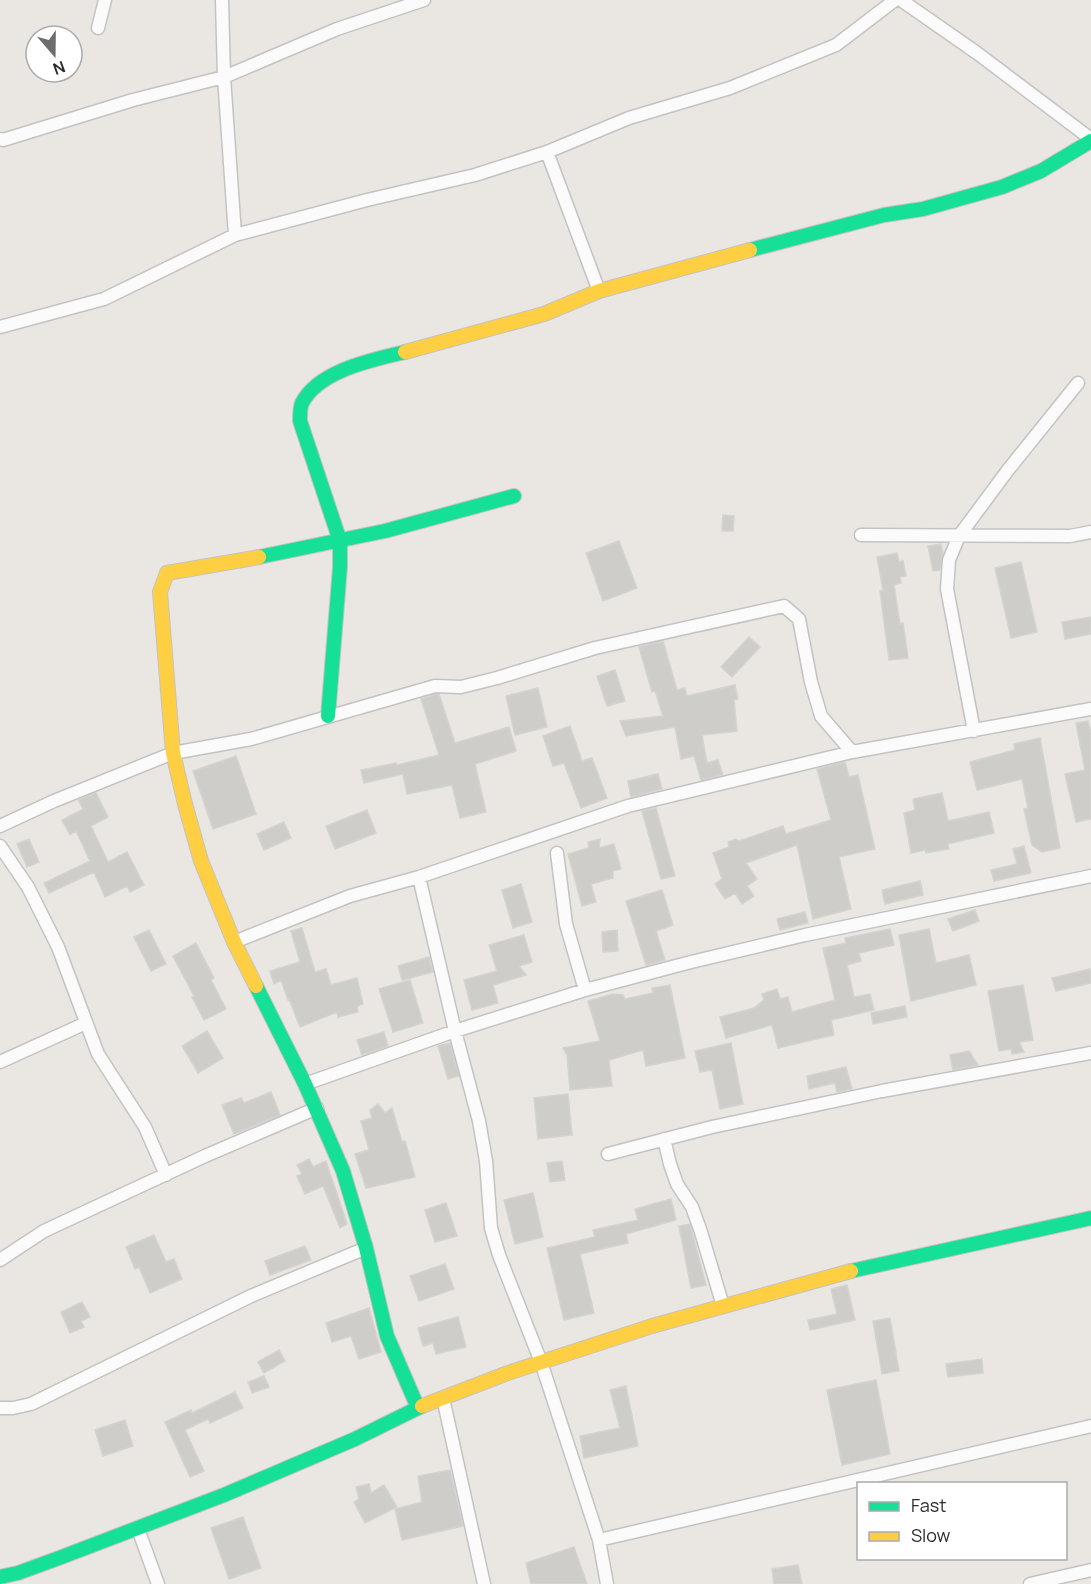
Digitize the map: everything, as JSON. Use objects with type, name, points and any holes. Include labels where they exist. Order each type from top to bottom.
[{"type":"street","points":[[98,28],[105,0]]},
{"type":"street","points":[[222,0],[224,76],[235,235]]},
{"type":"street","points":[[0,139],[224,76],[337,29],[424,0]]},
{"type":"street","points":[[0,327],[104,299],[235,235],[367,200],[475,175],[547,152],[629,118],[730,88],[836,45],[895,0]]},
{"type":"street","points":[[328,716],[340,541],[300,422],[301,404],[312,390],[334,374],[366,362],[544,314],[599,291],[833,227],[923,209],[1002,187],[1041,171],[1091,140],[978,53],[901,0]]},
{"type":"street","points":[[547,152],[599,291]]},
{"type":"street","points":[[974,731],[947,589],[949,560],[958,536],[1078,382]]},
{"type":"street","points":[[418,1408],[387,1336],[366,1248],[343,1171],[317,1108],[234,942],[201,861],[173,753],[160,592],[167,573],[340,541],[470,510],[514,496]]},
{"type":"street","points":[[861,535],[1070,536],[1091,532]]},
{"type":"street","points":[[0,826],[54,801],[173,753],[251,739],[435,686],[461,687],[596,648],[784,606],[799,619],[811,682],[821,716],[852,752]]},
{"type":"street","points":[[234,942],[350,896],[419,877],[628,807],[852,752],[1091,709]]},
{"type":"street","points":[[0,846],[27,886],[58,947],[98,1054],[145,1127],[166,1175]]},
{"type":"street","points":[[556,853],[566,924],[585,990]]},
{"type":"street","points":[[305,1084],[455,1030],[585,990],[805,935],[1091,876]]},
{"type":"street","points":[[419,877],[479,1121],[486,1161],[491,1228],[499,1255],[541,1362],[598,1540],[607,1584]]},
{"type":"street","points":[[0,1062],[86,1023]]},
{"type":"street","points":[[608,1154],[712,1127],[882,1091],[1091,1053]]},
{"type":"street","points":[[0,1260],[45,1231],[205,1156],[317,1108]]},
{"type":"street","points":[[664,1139],[677,1184],[692,1207],[701,1232],[723,1306]]},
{"type":"street","points":[[7,1579],[138,1529],[348,1443],[418,1408],[541,1362],[677,1318],[974,1242],[1091,1218]]},
{"type":"street","points":[[0,1408],[31,1404],[251,1296],[366,1248]]},
{"type":"street","points":[[443,1398],[484,1584]]},
{"type":"street","points":[[598,1540],[1091,1426]]},
{"type":"street","points":[[138,1529],[158,1584]]},
{"type":"street","points":[[1030,1584],[1091,1570]]},
{"type":"building","points":[[723,515],[734,516],[733,531],[722,531]]},
{"type":"building","points":[[619,541],[637,588],[603,601],[586,553]]},
{"type":"building","points":[[941,544],[943,553],[940,570],[933,571],[928,546]]},
{"type":"building","points":[[897,553],[899,562],[903,561],[906,576],[900,577],[901,583],[894,585],[908,658],[889,660],[880,591],[883,590],[877,557]]},
{"type":"building","points":[[1021,562],[1037,632],[1011,638],[995,568]]},
{"type":"building","points":[[1091,617],[1091,634],[1065,639],[1062,622]]},
{"type":"building","points":[[749,637],[760,647],[732,677],[721,667]]},
{"type":"building","points":[[663,641],[677,690],[685,688],[687,696],[735,685],[738,699],[734,700],[737,731],[702,735],[707,763],[718,760],[723,775],[701,780],[694,756],[681,759],[675,727],[626,736],[620,721],[663,716],[655,691],[652,692],[639,647]]},
{"type":"building","points":[[615,670],[625,701],[607,706],[597,676]]},
{"type":"building","points":[[538,688],[547,727],[515,735],[506,696]]},
{"type":"building","points":[[439,694],[455,743],[509,727],[516,751],[475,764],[486,812],[460,818],[452,785],[407,794],[403,774],[364,783],[361,770],[396,763],[397,765],[439,755],[421,699]]},
{"type":"building","points":[[1088,721],[1091,733],[1091,819],[1076,822],[1065,774],[1085,770],[1076,723]]},
{"type":"building","points":[[570,726],[582,761],[592,758],[607,798],[581,808],[564,763],[553,766],[543,736]]},
{"type":"building","points":[[1040,738],[1060,848],[1042,852],[1032,845],[1024,809],[1028,808],[1022,779],[977,790],[970,762],[1015,750],[1014,744]]},
{"type":"building","points":[[236,756],[256,814],[213,829],[193,771]]},
{"type":"building","points":[[845,762],[849,777],[858,775],[875,849],[839,857],[851,909],[813,919],[797,845],[746,863],[757,879],[747,886],[754,896],[742,904],[735,893],[725,899],[715,884],[722,879],[713,853],[729,847],[728,842],[736,839],[739,841],[783,826],[786,834],[831,820],[817,769]]},
{"type":"building","points":[[658,774],[662,789],[631,797],[628,781]]},
{"type":"building","points":[[96,793],[108,817],[91,826],[108,862],[127,852],[144,885],[130,892],[127,886],[105,897],[94,872],[49,893],[44,883],[90,861],[76,831],[70,835],[62,820],[83,809],[78,800]]},
{"type":"building","points":[[942,793],[948,821],[989,812],[994,833],[948,844],[949,849],[911,853],[904,813],[915,810],[913,799]]},
{"type":"building","points":[[656,808],[675,876],[661,879],[642,811]]},
{"type":"building","points":[[367,810],[376,833],[335,849],[326,826]]},
{"type":"building","points":[[284,822],[291,838],[264,850],[257,834]]},
{"type":"building","points":[[29,839],[39,862],[27,867],[17,844]]},
{"type":"building","points":[[600,839],[599,848],[614,844],[621,869],[613,871],[613,878],[591,884],[596,902],[582,906],[568,854],[589,848],[588,842]]},
{"type":"building","points":[[1024,846],[1031,873],[994,881],[991,870],[1017,864],[1013,849]]},
{"type":"building","points":[[920,881],[923,895],[885,904],[882,890]]},
{"type":"building","points":[[521,884],[532,922],[513,928],[502,890]]},
{"type":"building","points":[[662,890],[673,925],[656,931],[665,960],[646,965],[626,901]]},
{"type":"building","points":[[975,910],[979,921],[953,931],[948,919]]},
{"type":"building","points":[[805,912],[808,923],[780,930],[777,919]]},
{"type":"building","points":[[302,928],[315,972],[326,969],[331,985],[357,978],[363,1004],[357,1006],[358,1012],[338,1017],[337,1012],[300,1027],[281,980],[274,984],[270,971],[300,962],[291,931]]},
{"type":"building","points":[[890,929],[894,945],[859,953],[861,961],[847,965],[854,997],[870,994],[874,1010],[831,1020],[834,1035],[778,1048],[772,1025],[726,1038],[720,1017],[754,1008],[764,1000],[762,994],[777,989],[780,999],[788,997],[792,1012],[835,1000],[823,948],[846,943],[845,938]]},
{"type":"building","points":[[929,929],[936,963],[969,955],[976,985],[911,1001],[899,935]]},
{"type":"building","points":[[149,930],[166,964],[151,971],[134,937]]},
{"type":"building","points":[[617,930],[618,951],[603,952],[602,932]]},
{"type":"building","points":[[524,935],[532,962],[519,966],[526,975],[493,985],[498,1003],[472,1010],[464,980],[497,971],[489,945]]},
{"type":"building","points":[[196,943],[214,978],[211,980],[226,1009],[204,1020],[173,956]]},
{"type":"building","points":[[429,957],[433,972],[402,980],[398,966]]},
{"type":"building","points":[[1090,969],[1091,983],[1056,991],[1052,978]]},
{"type":"building","points":[[410,980],[423,1023],[393,1032],[379,989]]},
{"type":"building","points":[[670,985],[685,1058],[646,1066],[643,1050],[609,1060],[612,1086],[570,1090],[567,1055],[563,1048],[600,1041],[588,1001],[613,994],[623,995],[625,999],[653,993],[652,988]]},
{"type":"building","points":[[1023,985],[1033,1040],[1019,1042],[1024,1052],[1012,1054],[1011,1049],[999,1051],[988,991]]},
{"type":"building","points":[[905,1006],[907,1017],[873,1024],[871,1013]]},
{"type":"building","points":[[207,1031],[223,1058],[198,1073],[182,1046]]},
{"type":"building","points":[[384,1032],[388,1046],[362,1055],[357,1040]]},
{"type":"building","points":[[450,1043],[459,1076],[448,1079],[438,1046]]},
{"type":"building","points":[[731,1043],[743,1104],[720,1109],[712,1070],[700,1072],[695,1051]]},
{"type":"building","points":[[969,1051],[978,1065],[953,1070],[950,1055]]},
{"type":"building","points":[[846,1067],[852,1089],[837,1092],[835,1083],[809,1089],[807,1076]]},
{"type":"building","points":[[271,1092],[280,1115],[234,1134],[222,1105],[241,1098],[244,1103]]},
{"type":"building","points":[[568,1094],[572,1135],[538,1139],[534,1098]]},
{"type":"building","points":[[378,1104],[385,1113],[392,1108],[402,1142],[405,1141],[415,1177],[366,1188],[355,1154],[369,1150],[361,1121],[372,1118],[370,1110]]},
{"type":"building","points":[[309,1159],[313,1167],[326,1161],[347,1224],[340,1228],[323,1186],[305,1194],[297,1176],[302,1174],[297,1165]]},
{"type":"building","points":[[562,1161],[565,1180],[550,1182],[547,1163]]},
{"type":"building","points":[[533,1193],[543,1237],[515,1244],[504,1200]]},
{"type":"building","points":[[671,1199],[676,1220],[626,1234],[628,1243],[580,1254],[594,1313],[564,1320],[547,1248],[595,1237],[593,1230],[638,1220],[635,1209]]},
{"type":"building","points":[[446,1203],[457,1236],[435,1242],[425,1210]]},
{"type":"building","points":[[690,1224],[706,1285],[691,1288],[679,1226]]},
{"type":"building","points":[[154,1235],[166,1262],[174,1259],[182,1279],[150,1293],[139,1267],[135,1269],[126,1247]]},
{"type":"building","points":[[305,1246],[311,1260],[270,1275],[265,1261]]},
{"type":"building","points":[[445,1264],[454,1289],[419,1301],[410,1276]]},
{"type":"building","points":[[847,1285],[855,1320],[810,1330],[808,1320],[837,1314],[831,1289]]},
{"type":"building","points":[[82,1302],[90,1317],[81,1321],[84,1327],[70,1333],[61,1312]]},
{"type":"building","points":[[369,1308],[381,1352],[359,1359],[351,1336],[332,1342],[326,1323]]},
{"type":"building","points":[[458,1317],[466,1347],[436,1354],[433,1343],[423,1346],[418,1328]]},
{"type":"building","points":[[890,1318],[899,1371],[882,1374],[873,1321]]},
{"type":"building","points":[[279,1350],[285,1361],[264,1373],[258,1362]]},
{"type":"building","points":[[982,1359],[983,1373],[948,1377],[946,1364]]},
{"type":"building","points":[[264,1376],[269,1387],[252,1393],[248,1382]]},
{"type":"building","points":[[876,1380],[890,1454],[842,1465],[827,1390]]},
{"type":"building","points":[[626,1386],[638,1446],[584,1458],[580,1436],[620,1428],[610,1390]]},
{"type":"building","points":[[235,1392],[243,1408],[210,1423],[208,1419],[185,1430],[204,1471],[190,1477],[165,1422],[191,1410],[192,1413]]},
{"type":"building","points":[[125,1420],[133,1446],[103,1456],[95,1430]]},
{"type":"building","points":[[450,1470],[463,1526],[402,1540],[395,1509],[422,1502],[418,1476]]},
{"type":"building","points":[[369,1484],[371,1493],[384,1485],[397,1507],[365,1523],[354,1502],[359,1499],[356,1487]]},
{"type":"building","points":[[243,1517],[261,1568],[229,1579],[211,1528]]},
{"type":"building","points":[[574,1547],[587,1584],[531,1584],[526,1563]]},
{"type":"building","points":[[798,1565],[802,1584],[774,1584],[772,1569]]},
{"type":"traffic: fast","points":[[750,250],[884,215],[923,209],[1002,187],[1041,171],[1091,141]]},
{"type":"traffic: fast","points":[[328,716],[340,541],[300,421],[301,407],[310,392],[334,374],[363,363],[405,352]]},
{"type":"traffic: fast","points":[[259,557],[385,531],[514,496]]},
{"type":"traffic: fast","points":[[256,986],[305,1084],[343,1171],[366,1248],[387,1336],[418,1408]]},
{"type":"traffic: fast","points":[[851,1271],[1091,1218]]},
{"type":"traffic: fast","points":[[0,1577],[59,1558],[224,1495],[355,1439],[422,1406]]},
{"type":"traffic: slow","points":[[405,352],[544,314],[599,291],[750,250]]},
{"type":"traffic: slow","points":[[256,986],[234,942],[201,861],[185,804],[173,753],[160,592],[167,573],[259,557]]},
{"type":"traffic: slow","points":[[422,1406],[508,1373],[652,1326],[851,1271]]}]
